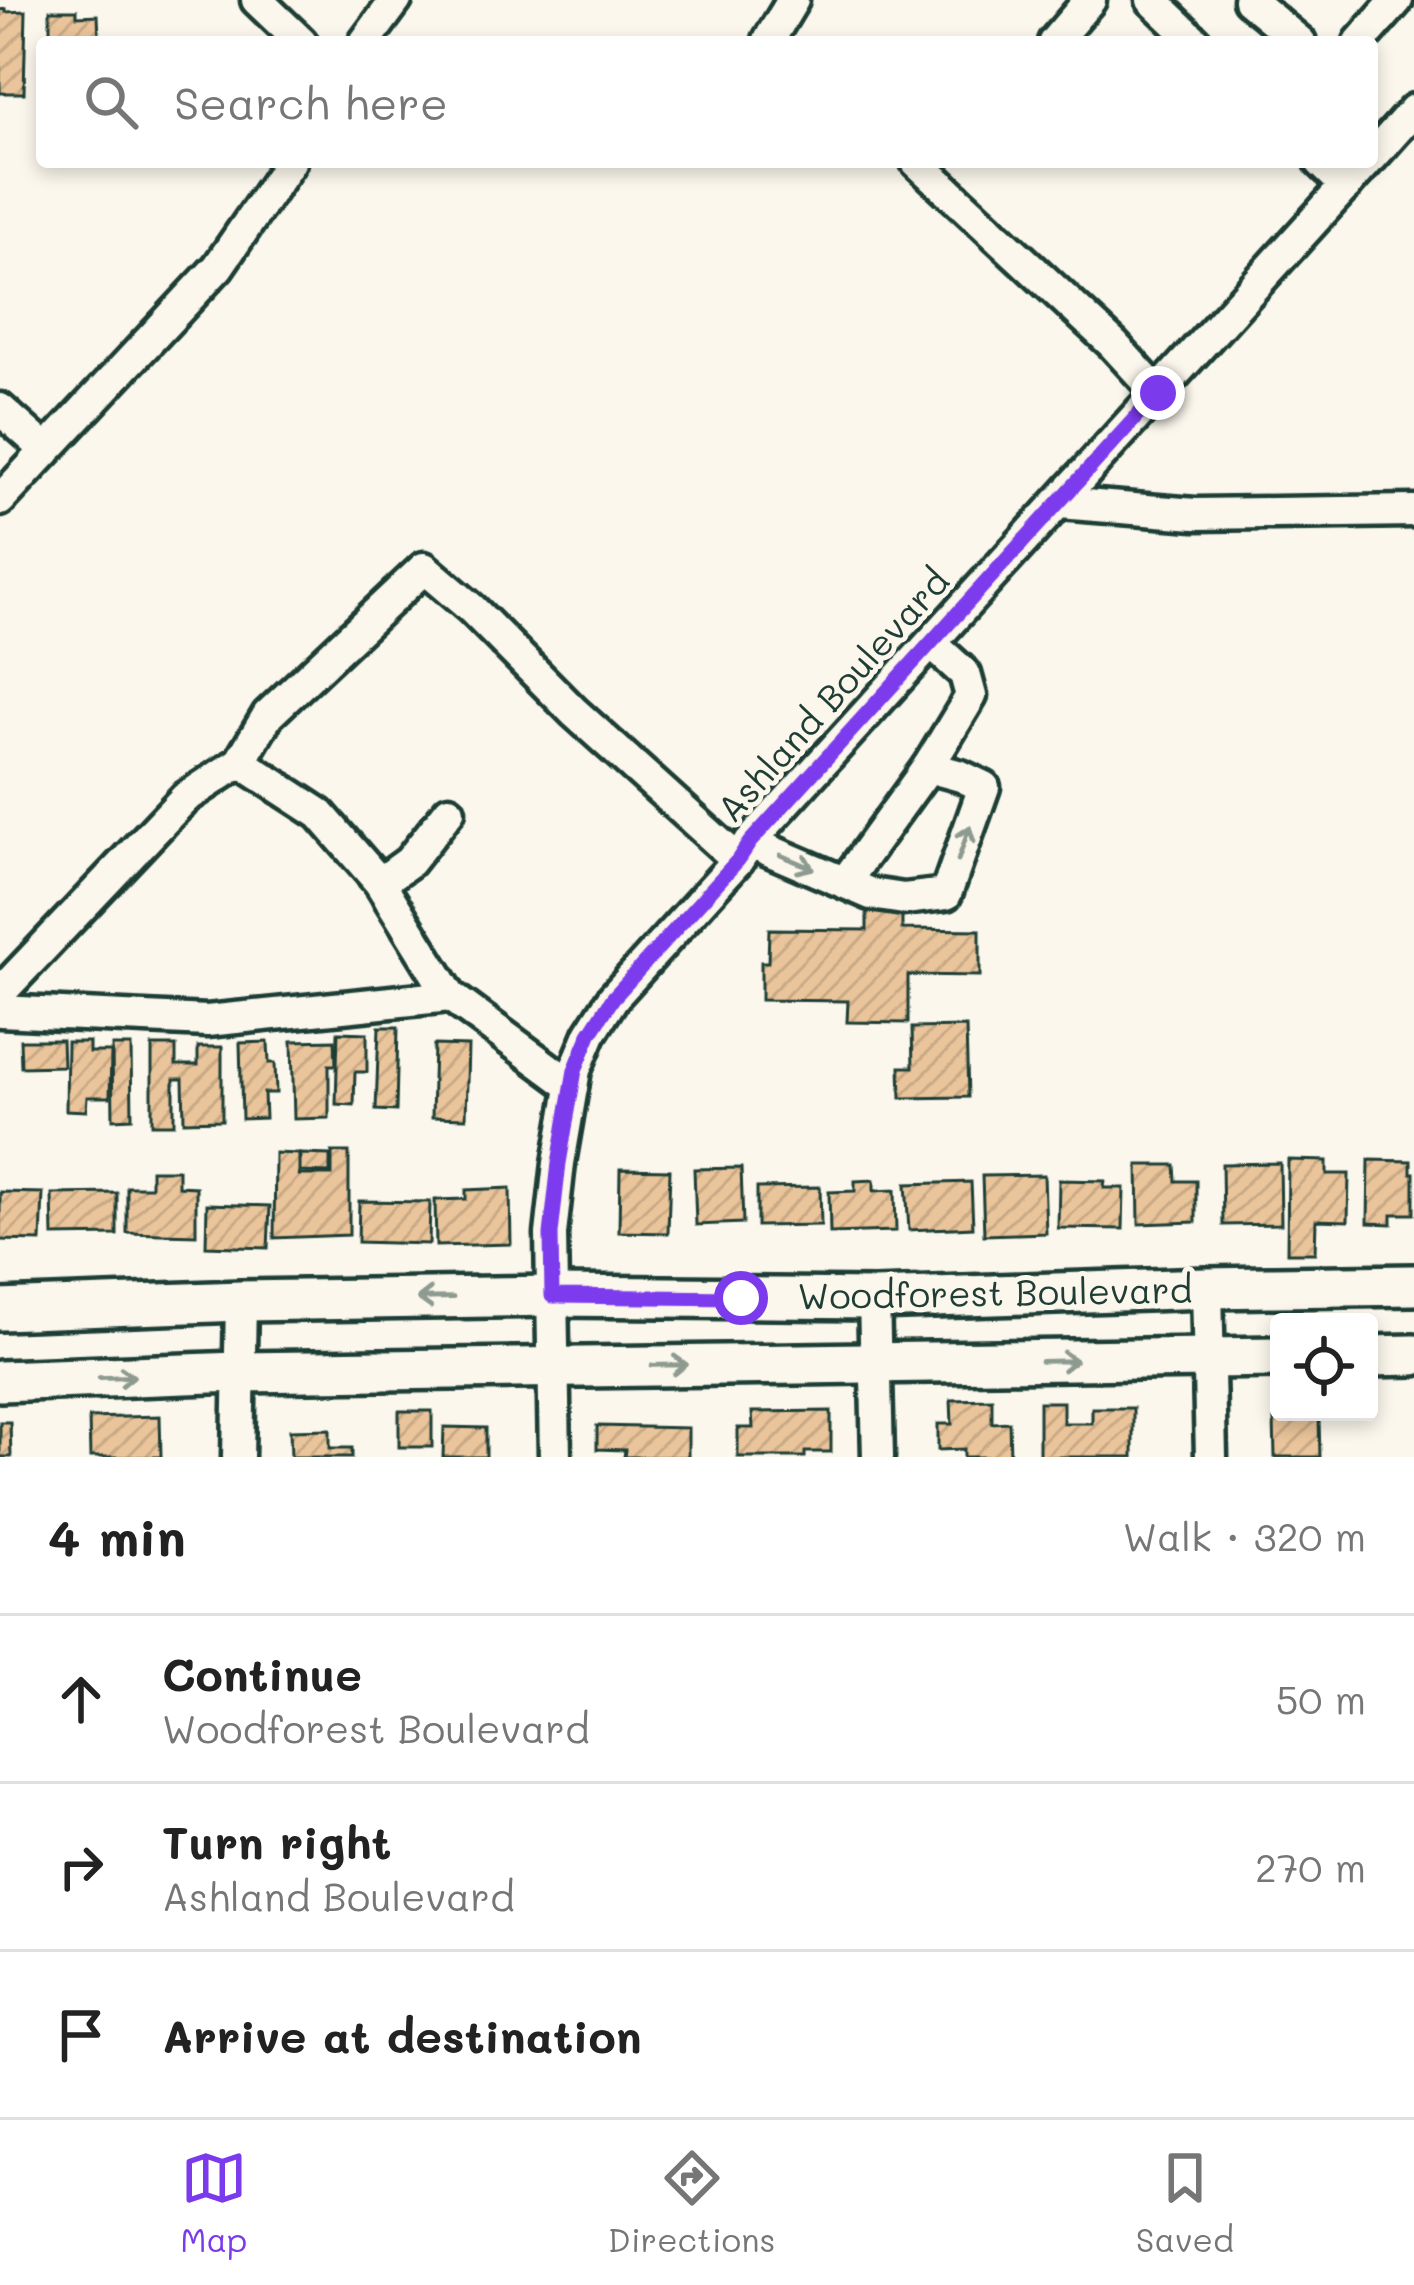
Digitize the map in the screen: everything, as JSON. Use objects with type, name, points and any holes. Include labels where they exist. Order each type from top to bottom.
[{"type":"main road","name":"Woodforest Boulevard","points":[[0,1310],[241,1301],[552,1296],[874,1299],[1414,1285]]},
{"type":"main road","points":[[1378,1356],[1414,1355]]},
{"type":"main road","name":"Woodforest Boulevard","points":[[0,1381],[553,1366],[1270,1357]]},
{"type":"street","points":[[257,0],[296,36]]},
{"type":"street","points":[[369,36],[396,0]]},
{"type":"street","points":[[772,36],[794,0]]},
{"type":"street","points":[[1059,36],[1090,0]]},
{"type":"street","points":[[1152,0],[1190,36]]},
{"type":"street","points":[[1249,0],[1293,36]]},
{"type":"street","points":[[1365,36],[1397,0]]},
{"type":"street","name":"Ashland Boulevard","points":[[1378,139],[1414,110]]},
{"type":"street","points":[[0,500],[218,267],[286,168]]},
{"type":"street","points":[[936,168],[1158,393]]},
{"type":"street","points":[[1328,168],[1346,186]]},
{"type":"street","name":"Ashland Boulevard","points":[[555,1457],[551,1234],[572,1086],[590,1034],[613,998],[1358,168]]},
{"type":"street","points":[[0,409],[45,449]]},
{"type":"street","points":[[1060,503],[1195,514],[1414,511]]},
{"type":"street","points":[[0,993],[185,799],[240,762],[268,715],[424,568],[472,609],[574,712],[744,851],[871,894],[904,898],[946,894],[984,788],[928,767]]},
{"type":"street","points":[[844,882],[928,767],[971,696],[965,674],[932,644]]},
{"type":"street","points":[[240,762],[320,814],[380,883],[449,995],[572,1086]]},
{"type":"street","points":[[380,883],[409,862],[449,811]]},
{"type":"street","points":[[0,1011],[207,1021],[449,995]]},
{"type":"street","points":[[1207,1288],[1211,1457]]},
{"type":"street","points":[[874,1299],[878,1457]]},
{"type":"street","points":[[238,1457],[241,1301]]},
{"type":"building","points":[[0,10],[26,11],[24,93],[0,93]]},
{"type":"building","points":[[50,10],[98,15],[99,36],[50,36]]},
{"type":"building","points":[[867,910],[902,910],[902,929],[980,930],[980,976],[908,975],[908,1023],[847,1022],[848,1001],[761,1000],[761,962],[768,962],[769,929],[867,930]]},
{"type":"building","points":[[379,1027],[398,1027],[396,1111],[376,1110]]},
{"type":"building","points":[[966,1027],[968,1097],[901,1098],[900,1067],[913,1067],[912,1028]]},
{"type":"building","points":[[338,1032],[367,1033],[367,1072],[355,1072],[354,1105],[336,1104]]},
{"type":"building","points":[[20,1040],[62,1040],[63,1066],[21,1067]]},
{"type":"building","points":[[335,1040],[336,1065],[329,1065],[329,1118],[294,1119],[292,1041]]},
{"type":"building","points":[[67,1042],[89,1042],[89,1052],[111,1052],[110,1097],[87,1097],[86,1111],[66,1110]]},
{"type":"building","points":[[268,1042],[269,1063],[275,1063],[276,1093],[264,1093],[265,1118],[242,1119],[240,1043]]},
{"type":"building","points":[[434,1045],[468,1046],[466,1118],[432,1117]]},
{"type":"building","points":[[112,1046],[131,1046],[132,1118],[113,1119]]},
{"type":"building","points":[[152,1046],[176,1046],[176,1065],[198,1065],[198,1047],[222,1047],[222,1120],[184,1121],[183,1079],[174,1079],[174,1124],[152,1124]]},
{"type":"building","points":[[332,1152],[349,1152],[349,1235],[274,1238],[275,1153],[299,1154],[299,1175],[332,1175]]},
{"type":"building","points":[[300,1154],[330,1155],[330,1173],[300,1172]]},
{"type":"building","points":[[1288,1160],[1327,1161],[1327,1174],[1349,1174],[1348,1221],[1316,1220],[1315,1253],[1287,1253]]},
{"type":"building","points":[[1369,1160],[1411,1161],[1414,1214],[1392,1214],[1392,1224],[1368,1223]]},
{"type":"building","points":[[1280,1163],[1281,1224],[1223,1225],[1222,1164]]},
{"type":"building","points":[[1138,1165],[1175,1165],[1176,1181],[1196,1181],[1196,1222],[1139,1224]]},
{"type":"building","points":[[741,1168],[743,1223],[696,1225],[694,1169]]},
{"type":"building","points":[[620,1169],[670,1170],[668,1233],[619,1232]]},
{"type":"building","points":[[151,1170],[178,1170],[178,1186],[196,1187],[196,1235],[127,1233],[127,1187],[151,1187]]},
{"type":"building","points":[[1044,1175],[1046,1233],[984,1235],[982,1176]]},
{"type":"building","points":[[874,1180],[874,1191],[895,1190],[896,1231],[830,1233],[829,1192],[855,1191],[855,1181]]},
{"type":"building","points":[[1059,1180],[1105,1181],[1104,1188],[1124,1188],[1123,1229],[1058,1228]]},
{"type":"building","points":[[971,1182],[973,1227],[909,1230],[906,1184]]},
{"type":"building","points":[[820,1187],[821,1225],[757,1226],[757,1188]]},
{"type":"building","points":[[510,1188],[511,1244],[436,1246],[435,1200],[466,1199],[466,1190]]},
{"type":"building","points":[[0,1192],[43,1193],[41,1241],[0,1240]]},
{"type":"building","points":[[117,1193],[117,1235],[53,1236],[52,1194]]},
{"type":"building","points":[[359,1201],[430,1202],[429,1244],[358,1242]]},
{"type":"building","points":[[207,1204],[270,1206],[268,1248],[206,1246]]},
{"type":"building","points":[[992,1399],[992,1423],[1009,1422],[1010,1457],[964,1457],[964,1449],[938,1450],[938,1424],[952,1424],[951,1400]]},
{"type":"building","points":[[1039,1402],[1063,1402],[1063,1423],[1092,1423],[1092,1408],[1133,1408],[1133,1457],[1039,1457]]},
{"type":"building","points":[[399,1411],[432,1411],[432,1447],[399,1447]]},
{"type":"building","points":[[831,1411],[831,1452],[738,1457],[738,1428],[753,1428],[752,1412]]},
{"type":"building","points":[[160,1416],[161,1457],[90,1457],[89,1418]]},
{"type":"building","points":[[1274,1421],[1319,1421],[1320,1457],[1275,1457]]},
{"type":"building","points":[[0,1422],[10,1422],[11,1457],[0,1457]]},
{"type":"building","points":[[597,1426],[688,1428],[688,1457],[624,1457],[625,1450],[597,1449]]},
{"type":"building","points":[[444,1427],[486,1428],[486,1457],[443,1457]]},
{"type":"building","points":[[330,1429],[330,1448],[352,1448],[352,1457],[291,1457],[290,1430]]},
{"type":"route","points":[[741,1298],[552,1296],[551,1234],[559,1163],[575,1070],[590,1034],[613,998],[750,842],[1158,393]]}]
